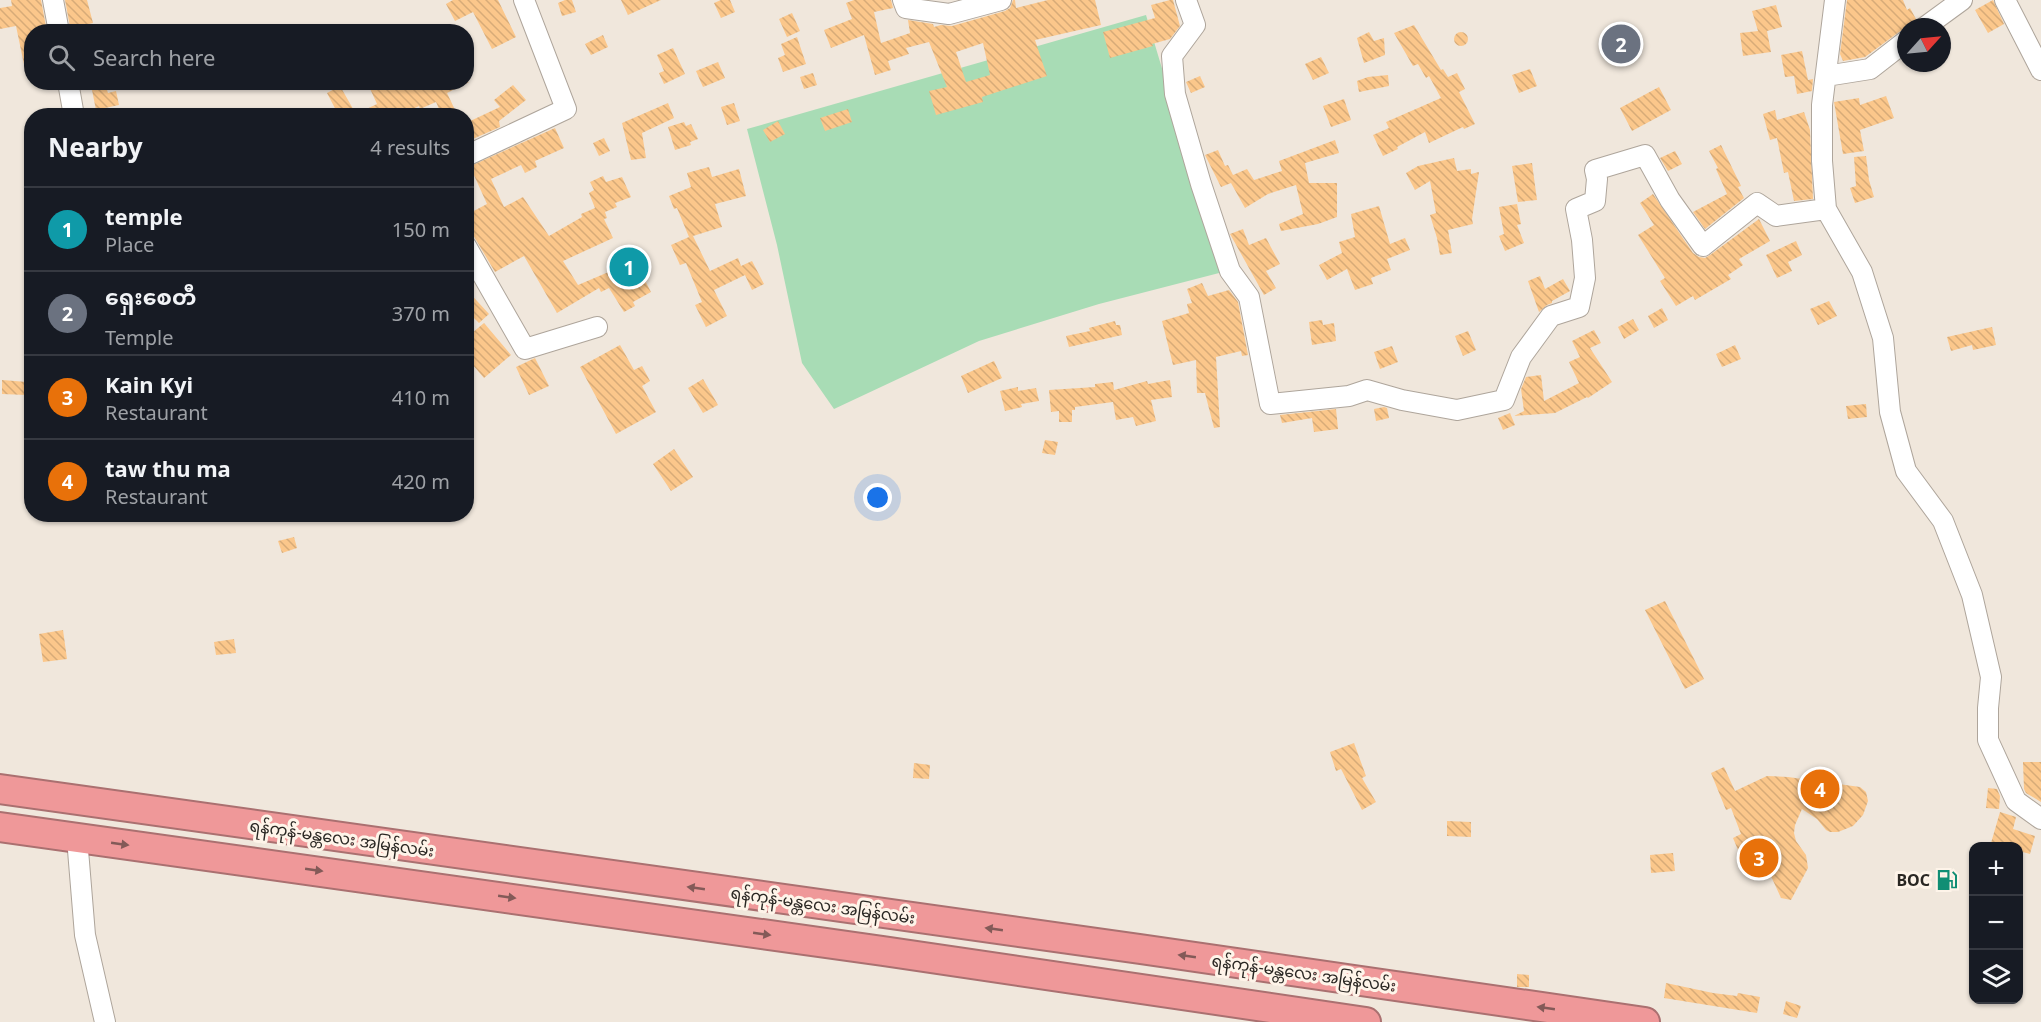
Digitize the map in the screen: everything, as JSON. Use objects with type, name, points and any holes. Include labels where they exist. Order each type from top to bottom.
[{"type":"highway","name":"ရန်ကုန်-မန္တလေး အမြန်လမ်း","points":[[0,789],[1646,1022]]},
{"type":"highway","points":[[0,827],[871,949],[1366,1022]]},
{"type":"street","points":[[53,0],[57,24]]},
{"type":"street","points":[[474,152],[566,109],[525,0]]},
{"type":"street","points":[[903,0],[906,8],[949,15],[1001,0]]},
{"type":"street","points":[[1186,0],[1196,26],[1172,56],[1175,94],[1201,184],[1230,271],[1249,297],[1270,404],[1349,396],[1366,390],[1402,400],[1457,410],[1504,400],[1521,357],[1551,316],[1580,306],[1584,278],[1582,240],[1576,209],[1595,201],[1597,179],[1594,170],[1645,156],[1670,200],[1703,246],[1757,203],[1776,216],[1826,209]]},
{"type":"street","points":[[1835,0],[1822,105],[1822,161],[1826,209],[1862,272],[1883,338],[1890,412],[1906,471],[1943,521],[1972,595],[1991,677],[1988,740],[2016,801],[2041,819]]},
{"type":"street","points":[[1937,18],[1962,0]]},
{"type":"street","points":[[2005,0],[2041,70]]},
{"type":"street","points":[[1826,76],[1870,69],[1897,48]]},
{"type":"street","points":[[69,90],[73,108]]},
{"type":"street","points":[[474,260],[525,349],[597,327]]},
{"type":"street","points":[[76,838],[86,935],[105,1022]]},
{"type":"green space","points":[[1146,15],[1223,272],[1099,304],[979,341],[834,409],[802,363],[777,245],[747,129]]},
{"type":"building","points":[[11,0],[41,0],[46,24],[24,24],[24,64],[16,26],[0,29],[0,8],[12,6]]},
{"type":"building","points":[[65,0],[87,0],[93,23],[70,24]]},
{"type":"building","points":[[453,0],[498,0],[516,37],[492,49],[473,12],[455,21],[446,4]]},
{"type":"building","points":[[572,0],[576,12],[562,16],[558,3]]},
{"type":"building","points":[[621,0],[661,0],[628,15]]},
{"type":"building","points":[[730,0],[735,12],[721,18],[714,3]]},
{"type":"building","points":[[854,0],[891,0],[893,8],[874,12],[881,43],[910,33],[908,20],[933,24],[934,27],[952,26],[1005,11],[1010,8],[1013,0],[1015,0],[1016,8],[1048,0],[1095,0],[1101,25],[1035,40],[1047,76],[982,97],[983,102],[936,115],[929,91],[947,87],[929,42],[906,48],[909,54],[888,61],[891,70],[875,75],[864,35],[831,48],[824,30],[852,19],[846,3]],"holes":[[[983,43],[990,75],[966,82],[956,52]]]},
{"type":"building","points":[[1173,0],[1180,26],[1170,39],[1110,58],[1103,32],[1155,18],[1151,5]]},
{"type":"building","points":[[1847,0],[1903,0],[1907,10],[1910,8],[1915,18],[1897,18],[1897,33],[1865,57],[1843,61],[1840,54]]},
{"type":"building","points":[[1993,0],[2004,24],[1988,33],[1975,10]]},
{"type":"building","points":[[1776,5],[1782,27],[1767,31],[1771,52],[1743,56],[1740,33],[1758,31],[1752,11]]},
{"type":"building","points":[[792,13],[800,31],[787,37],[779,19]]},
{"type":"building","points":[[1414,25],[1441,70],[1443,69],[1448,77],[1457,73],[1465,89],[1459,92],[1475,124],[1464,129],[1463,127],[1429,143],[1425,132],[1383,156],[1373,135],[1389,128],[1386,122],[1441,98],[1429,76],[1426,78],[1418,64],[1413,66],[1394,33]]},
{"type":"building","points":[[1369,32],[1374,41],[1384,38],[1385,55],[1364,63],[1357,38]]},
{"type":"building","points":[[1458,32],[1464,32],[1468,39],[1464,46],[1458,46],[1454,42],[1454,36]]},
{"type":"building","points":[[1626,34],[1634,42],[1626,50],[1618,42]]},
{"type":"building","points":[[603,35],[608,47],[591,55],[585,44]]},
{"type":"building","points":[[797,37],[806,64],[783,72],[778,58],[785,55],[781,44]]},
{"type":"building","points":[[673,48],[685,74],[664,84],[659,73],[664,71],[657,55]]},
{"type":"building","points":[[1802,51],[1808,80],[1813,79],[1812,91],[1797,94],[1794,76],[1785,77],[1781,55]]},
{"type":"building","points":[[1321,57],[1329,73],[1313,80],[1305,64]]},
{"type":"building","points":[[718,62],[725,78],[703,87],[696,71]]},
{"type":"building","points":[[1530,69],[1537,86],[1519,93],[1512,75]]},
{"type":"building","points":[[813,73],[817,85],[804,89],[800,77]]},
{"type":"building","points":[[1388,75],[1389,86],[1359,92],[1357,81],[1368,77]]},
{"type":"building","points":[[1200,76],[1205,87],[1191,93],[1186,82]]},
{"type":"building","points":[[513,85],[526,100],[499,121],[500,127],[474,138],[474,119],[500,107],[494,100]]},
{"type":"building","points":[[1659,87],[1671,110],[1632,131],[1620,108]]},
{"type":"building","points":[[92,90],[107,90],[108,93],[116,91],[119,105],[96,108]]},
{"type":"building","points":[[333,90],[342,90],[353,108],[335,108],[327,93]]},
{"type":"building","points":[[371,90],[453,90],[447,93],[454,108],[439,108],[436,102],[422,108],[419,106],[415,108],[369,108],[377,104]]},
{"type":"building","points":[[1886,96],[1894,118],[1860,130],[1864,151],[1843,154],[1834,102],[1859,98],[1860,105]]},
{"type":"building","points":[[1344,99],[1351,120],[1331,127],[1323,106]]},
{"type":"building","points":[[668,103],[674,118],[642,133],[646,158],[631,160],[622,123]]},
{"type":"building","points":[[734,103],[740,121],[727,125],[721,107]]},
{"type":"building","points":[[848,109],[852,122],[825,131],[820,118]]},
{"type":"building","points":[[1775,110],[1777,120],[1804,112],[1810,130],[1813,199],[1794,201],[1788,172],[1784,173],[1777,138],[1770,140],[1763,114]]},
{"type":"building","points":[[778,121],[785,134],[770,142],[763,130]]},
{"type":"building","points":[[684,122],[686,126],[691,124],[698,139],[690,142],[691,145],[675,150],[668,127]]},
{"type":"building","points":[[555,128],[564,148],[535,161],[537,167],[525,173],[521,165],[491,179],[504,207],[523,197],[549,236],[582,217],[581,214],[595,208],[589,193],[594,190],[590,182],[603,176],[606,182],[622,177],[631,197],[615,203],[617,207],[605,212],[607,218],[604,219],[613,238],[563,261],[578,285],[618,268],[625,256],[637,259],[640,271],[651,292],[633,302],[635,306],[624,312],[609,288],[601,292],[599,288],[557,313],[524,256],[495,272],[474,237],[474,211],[487,204],[474,175],[474,164]]},
{"type":"building","points":[[604,138],[610,151],[599,156],[593,143]]},
{"type":"building","points":[[1335,140],[1339,153],[1305,163],[1309,183],[1337,183],[1337,217],[1318,224],[1281,231],[1279,224],[1303,214],[1296,185],[1268,194],[1245,208],[1231,183],[1221,187],[1205,155],[1218,150],[1225,166],[1228,165],[1233,175],[1247,169],[1254,180],[1282,171],[1279,161]]},
{"type":"building","points":[[1721,145],[1741,186],[1738,187],[1744,198],[1705,229],[1693,212],[1727,194],[1709,151]]},
{"type":"building","points":[[1675,151],[1682,164],[1668,171],[1660,158]]},
{"type":"building","points":[[1866,156],[1874,197],[1855,203],[1850,188],[1856,186],[1854,157]]},
{"type":"building","points":[[1454,158],[1457,171],[1471,169],[1471,174],[1479,172],[1473,224],[1448,230],[1452,253],[1440,255],[1430,215],[1436,213],[1430,181],[1415,190],[1406,173],[1418,166]]},
{"type":"building","points":[[1532,163],[1537,200],[1518,202],[1512,166]]},
{"type":"building","points":[[709,167],[712,177],[739,169],[746,196],[715,204],[722,227],[693,236],[710,271],[738,258],[741,266],[752,261],[764,284],[752,290],[745,275],[714,290],[727,316],[706,327],[695,305],[702,302],[686,263],[680,265],[671,245],[689,237],[677,208],[674,209],[669,196],[691,187],[687,173]]},
{"type":"building","points":[[1653,194],[1693,253],[1699,257],[1705,258],[1710,255],[1759,219],[1770,241],[1739,259],[1743,265],[1728,275],[1731,279],[1695,300],[1693,296],[1676,306],[1660,281],[1665,278],[1638,235],[1654,225],[1640,203]]},
{"type":"building","points":[[1517,204],[1521,224],[1517,225],[1524,243],[1505,251],[1499,236],[1504,234],[1499,207]]},
{"type":"building","points":[[1379,206],[1390,244],[1405,238],[1410,250],[1387,259],[1391,270],[1371,278],[1373,284],[1355,290],[1347,269],[1327,280],[1319,265],[1342,253],[1339,242],[1355,237],[1351,214]]},
{"type":"building","points":[[1243,229],[1249,245],[1266,238],[1280,264],[1266,271],[1276,288],[1264,295],[1230,234]]},
{"type":"building","points":[[1796,241],[1802,255],[1788,262],[1792,271],[1777,278],[1766,255]]},
{"type":"building","points":[[1540,276],[1545,289],[1563,279],[1570,291],[1552,301],[1539,312],[1528,281]]},
{"type":"building","points":[[1202,283],[1208,296],[1229,290],[1238,302],[1248,355],[1242,356],[1241,351],[1216,357],[1220,427],[1214,428],[1205,393],[1197,393],[1196,360],[1173,365],[1162,321],[1189,313],[1187,304],[1192,303],[1187,289]]},
{"type":"building","points":[[474,298],[489,314],[479,323],[474,318]]},
{"type":"building","points":[[1829,301],[1837,316],[1818,325],[1810,309]]},
{"type":"building","points":[[1662,308],[1668,320],[1654,328],[1648,316]]},
{"type":"building","points":[[1633,319],[1639,330],[1624,339],[1618,327]]},
{"type":"building","points":[[1322,320],[1323,325],[1334,323],[1336,341],[1312,345],[1309,322]]},
{"type":"building","points":[[1115,321],[1116,325],[1120,325],[1122,335],[1069,347],[1066,336],[1090,331],[1089,328]]},
{"type":"building","points":[[484,323],[511,355],[484,378],[474,366],[474,331]]},
{"type":"building","points":[[1992,327],[1996,345],[1973,350],[1972,345],[1951,351],[1947,337]]},
{"type":"building","points":[[1594,330],[1601,343],[1590,348],[1612,382],[1588,398],[1555,413],[1514,416],[1524,411],[1521,389],[1526,377],[1541,375],[1544,401],[1579,383],[1569,362],[1580,357],[1572,341]]},
{"type":"building","points":[[1468,331],[1476,350],[1463,356],[1455,336]]},
{"type":"building","points":[[620,345],[634,370],[642,366],[650,381],[642,386],[656,412],[616,434],[580,367]]},
{"type":"building","points":[[1735,345],[1741,359],[1722,367],[1716,354]]},
{"type":"building","points":[[1392,346],[1398,362],[1380,369],[1374,352]]},
{"type":"building","points":[[535,358],[549,386],[529,395],[516,367]]},
{"type":"building","points":[[994,361],[1002,378],[968,393],[961,376]]},
{"type":"building","points":[[703,379],[718,405],[703,413],[688,388]]},
{"type":"building","points":[[2,380],[24,382],[24,395],[2,394]]},
{"type":"building","points":[[1170,380],[1172,397],[1151,400],[1156,421],[1136,426],[1133,417],[1116,420],[1113,402],[1075,407],[1075,410],[1072,410],[1072,422],[1059,422],[1059,411],[1051,412],[1049,390],[1095,387],[1095,384],[1113,382],[1114,390],[1147,381],[1148,384]]},
{"type":"building","points":[[1018,387],[1018,391],[1036,388],[1039,401],[1021,404],[1022,407],[1005,411],[1000,391]]},
{"type":"building","points":[[1866,404],[1867,417],[1848,419],[1846,406]]},
{"type":"building","points":[[1387,408],[1389,418],[1376,421],[1374,409]]},
{"type":"building","points":[[1336,409],[1338,429],[1314,432],[1312,418],[1282,423],[1280,415]]},
{"type":"building","points":[[1510,413],[1515,425],[1503,430],[1498,418]]},
{"type":"building","points":[[1045,440],[1058,442],[1055,455],[1042,453]]},
{"type":"building","points":[[674,449],[693,477],[671,491],[653,464]]},
{"type":"building","points":[[294,537],[297,548],[282,553],[278,541]]},
{"type":"building","points":[[1665,601],[1704,679],[1685,689],[1645,610]]},
{"type":"building","points":[[63,630],[67,659],[43,662],[39,634]]},
{"type":"building","points":[[234,639],[236,653],[216,655],[214,642]]},
{"type":"building","points":[[1354,743],[1366,776],[1362,778],[1376,802],[1362,810],[1341,769],[1336,771],[1330,752]]},
{"type":"building","points":[[2023,762],[2041,762],[2041,802],[2026,793],[2024,789]]},
{"type":"building","points":[[914,763],[930,765],[929,779],[913,778]]},
{"type":"building","points":[[1724,767],[1735,791],[1767,776],[1860,787],[1866,792],[1868,801],[1863,815],[1853,826],[1838,832],[1826,830],[1817,819],[1802,809],[1794,833],[1796,841],[1806,855],[1808,868],[1791,900],[1781,898],[1764,861],[1746,869],[1733,838],[1741,834],[1731,808],[1726,810],[1711,773]]},
{"type":"building","points":[[1988,788],[1997,789],[2000,796],[1999,809],[1986,808]]},
{"type":"building","points":[[2000,812],[2016,817],[2013,829],[2035,836],[2030,854],[2023,852],[2023,842],[1991,842]]},
{"type":"building","points":[[1447,821],[1471,822],[1471,837],[1447,836]]},
{"type":"building","points":[[1673,853],[1675,871],[1651,873],[1650,855]]},
{"type":"building","points":[[1517,974],[1529,975],[1529,987],[1517,987]]},
{"type":"building","points":[[1666,983],[1713,993],[1737,996],[1738,993],[1760,997],[1757,1013],[1664,998]]},
{"type":"building","points":[[1786,1001],[1801,1006],[1797,1018],[1783,1014]]},
{"type":"place","name":"ရှေးစေတီ","points":[[1621,44]]},
{"type":"place","name":"temple","points":[[629,267]]},
{"type":"place","name":"taw thu ma","points":[[1820,789]]},
{"type":"place","name":"Kain Kyi","points":[[1759,858]]},
{"type":"place","name":"BOC","points":[[1947,880]]}]
